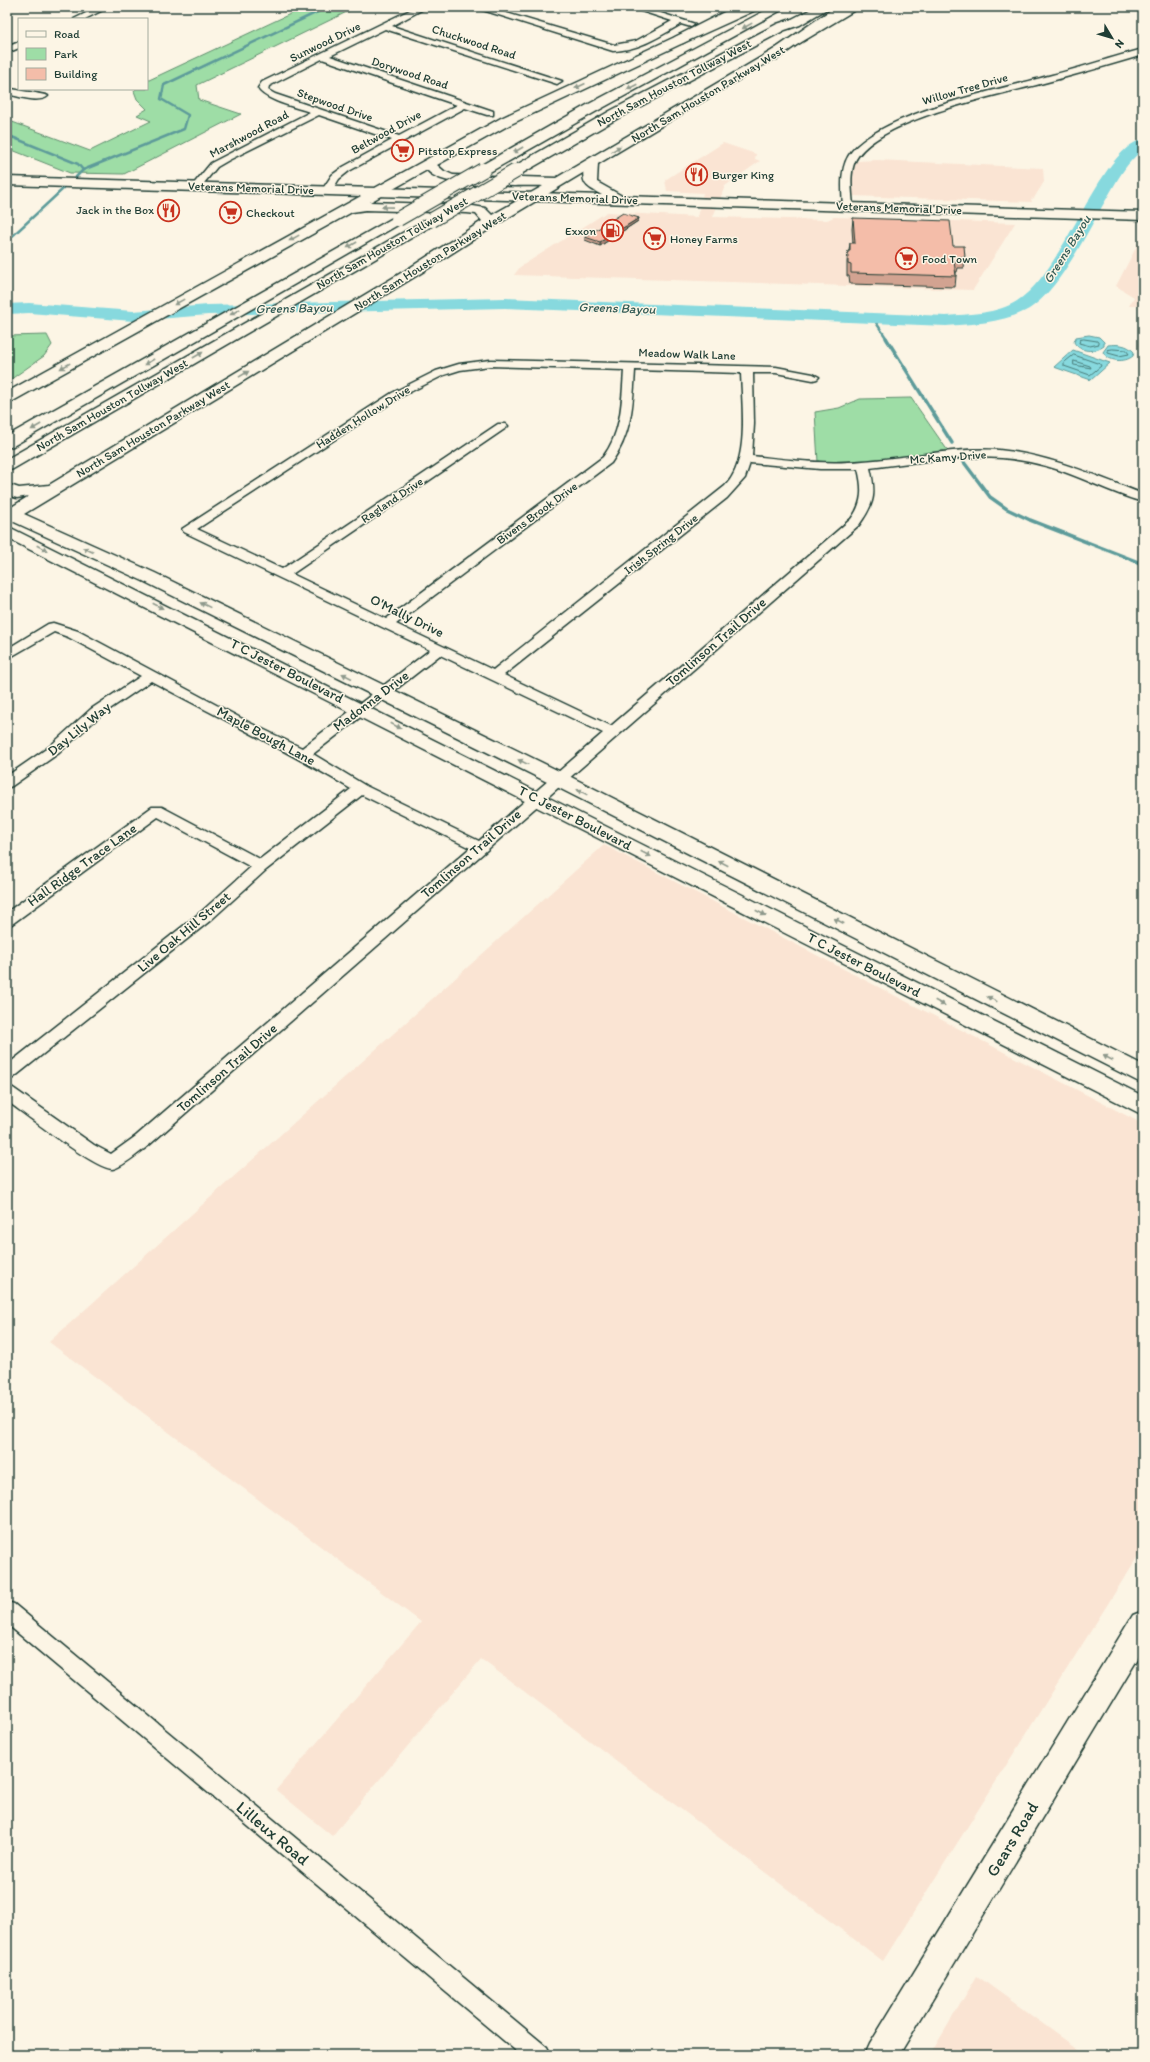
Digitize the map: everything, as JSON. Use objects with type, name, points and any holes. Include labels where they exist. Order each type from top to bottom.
[{"type":"main road","points":[[679,40],[743,7]]},
{"type":"main road","points":[[7,398],[343,210],[506,121],[752,7]]},
{"type":"main road","name":"North Sam Houston Tollway West","points":[[7,443],[592,108],[781,7]]},
{"type":"main road","name":"North Sam Houston Tollway West","points":[[7,466],[615,114],[781,27],[810,7]]},
{"type":"main road","name":"North Sam Houston Tollway West","points":[[781,27],[796,22],[824,7]]},
{"type":"main road","points":[[773,56],[843,7]]},
{"type":"main road","name":"North Sam Houston Parkway West","points":[[8,519],[55,488],[318,330],[491,222],[854,7]]},
{"type":"main road","points":[[428,163],[433,170],[443,177],[453,179],[546,183],[560,181]]},
{"type":"main road","points":[[591,163],[589,179],[591,184],[623,200]]},
{"type":"main road","name":"Veterans Memorial Drive","points":[[7,181],[1143,216]]},
{"type":"main road","points":[[290,189],[321,206],[325,214],[318,224]]},
{"type":"main road","points":[[343,210],[366,206],[467,209],[480,211],[491,222]]},
{"type":"main road","points":[[7,489],[17,493],[55,488]]},
{"type":"main road","name":"T C Jester Boulevard","points":[[8,519],[149,577],[558,779],[865,933],[1143,1076]]},
{"type":"main road","name":"T C Jester Boulevard","points":[[8,519],[208,631],[844,955],[1139,1097]]},
{"type":"main road","points":[[208,631],[229,617]]},
{"type":"main road","points":[[844,955],[865,933]]},
{"type":"main road","name":"Gears Road","points":[[880,2055],[932,1973],[1143,1624]]},
{"type":"street","points":[[80,18],[105,7]]},
{"type":"street","name":"Sunwood Drive","points":[[264,91],[266,84],[423,7]]},
{"type":"street","points":[[477,7],[613,48],[624,49],[635,46],[679,21]]},
{"type":"street","points":[[633,7],[691,24]]},
{"type":"street","name":"Chuckwood Road","points":[[384,26],[557,81]]},
{"type":"street","points":[[7,50],[18,45]]},
{"type":"street","name":"Willow Tree Drive","points":[[848,207],[847,176],[849,164],[861,148],[886,132],[917,117],[942,109],[1143,52]]},
{"type":"street","name":"Dorywood Road","points":[[321,56],[490,113]]},
{"type":"street","points":[[7,91],[28,96],[43,96]]},
{"type":"street","name":"Stepwood Drive","points":[[264,91],[272,96],[400,140]]},
{"type":"street","name":"Beltwood Drive","points":[[327,190],[335,177],[346,169],[465,104]]},
{"type":"street","name":"Marshwood Road","points":[[197,186],[214,165],[318,112]]},
{"type":"street","name":"Hadden Hollow Drive","points":[[188,529],[396,395],[425,379],[450,369],[478,364],[511,362],[559,364]]},
{"type":"street","name":"Meadow Walk Lane","points":[[559,364],[747,369],[791,372],[813,377]]},
{"type":"street","name":"Bivens Brook Drive","points":[[387,624],[607,460],[616,449],[621,438],[630,366]]},
{"type":"street","name":"Irish Spring Drive","points":[[494,676],[716,502],[733,485],[741,475],[746,459],[747,369]]},
{"type":"street","name":"Ragland Drive","points":[[283,574],[502,426]]},
{"type":"street","name":"Mc Kamy Drive","points":[[746,459],[822,466],[863,465],[960,454],[980,453],[1018,456],[1045,462],[1143,498]]},
{"type":"street","name":"Tomlinson Trail Drive","points":[[7,1092],[88,1150],[112,1162],[154,1131],[338,973],[479,847],[855,522],[865,510],[868,502],[869,492],[863,465]]},
{"type":"street","name":"O'Mally Drive","points":[[188,529],[612,732]]},
{"type":"street","name":"Maple Bough Lane","points":[[7,655],[53,627],[73,634],[245,726],[303,754],[361,788],[479,847]]},
{"type":"street","name":"Madonna Drive","points":[[303,754],[439,649]]},
{"type":"street","name":"Day Lily Way","points":[[7,783],[54,750],[96,712],[151,675]]},
{"type":"street","points":[[7,766],[20,773]]},
{"type":"street","name":"Live Oak Hill Street","points":[[7,1074],[206,916],[261,866],[361,788]]},
{"type":"street","name":"Hall Ridge Trace Lane","points":[[7,920],[156,810],[261,866]]},
{"type":"street","name":"Lilleux Road","points":[[7,1611],[539,2055]]},
{"type":"shaded area","points":[[723,143],[756,154],[755,159],[760,161],[725,186],[713,217],[827,220],[834,217],[1015,223],[973,290],[514,275],[520,267],[607,212],[697,217],[703,193],[667,191],[665,180]]},
{"type":"shaded area","points":[[877,160],[1043,168],[1044,182],[1034,198],[1031,199],[1032,202],[851,196],[851,170],[857,161]]},
{"type":"shaded area","points":[[1143,234],[1143,306],[1129,306],[1134,297],[1116,286]]},
{"type":"shaded area","points":[[604,845],[1143,1124],[1143,1548],[883,1961],[481,1659],[332,1836],[276,1790],[421,1622],[49,1342]]},
{"type":"shaded area","points":[[977,1976],[1086,2055],[930,2055]]},
{"type":"green space","points":[[305,7],[357,7],[197,85],[199,100],[241,114],[124,174],[70,173],[7,148],[7,120],[90,151],[151,121],[137,115],[147,109],[137,99],[134,91],[148,90],[148,81]]},
{"type":"green space","points":[[47,335],[52,345],[44,356],[7,382],[7,336]]},
{"type":"green space","points":[[911,398],[948,451],[888,460],[818,462],[815,412],[839,408],[860,399]]},
{"type":"water","points":[[1089,335],[1099,337],[1104,342],[1104,346],[1096,350],[1083,350],[1074,342],[1076,337]]},
{"type":"water","points":[[1108,345],[1128,347],[1134,352],[1133,356],[1126,360],[1113,360],[1103,352]]},
{"type":"water","points":[[1073,350],[1110,363],[1091,380],[1054,367]]},
{"type":"building","name":"Exxon","points":[[623,213],[639,218],[600,242],[585,237]]},
{"type":"building","name":"Food Town","points":[[853,218],[950,221],[953,246],[964,246],[965,257],[958,257],[959,261],[954,261],[956,276],[851,273],[851,265],[848,264],[848,251],[850,251],[850,243],[855,243]]},
{"type":"waterway","points":[[83,170],[184,129],[188,115],[161,99],[164,85],[328,7]]},
{"type":"waterway","points":[[7,135],[78,164],[83,170]]},
{"type":"waterway","name":"Greens Bayou","points":[[7,309],[29,308],[133,316],[208,310],[505,303],[946,321],[985,317],[1005,313],[1023,305],[1045,285],[1067,252],[1120,163],[1130,152],[1143,144]]},
{"type":"waterway","points":[[76,177],[83,170]]},
{"type":"waterway","points":[[7,241],[63,189]]},
{"type":"waterway","points":[[873,318],[887,339]]},
{"type":"waterway","points":[[886,338],[952,443]]},
{"type":"waterway","points":[[963,461],[990,497],[1007,509],[1030,520],[1143,564]]},
{"type":"place","name":"Pitstop Express","points":[[403,151]]},
{"type":"place","name":"Burger King","points":[[697,175]]},
{"type":"place","name":"Jack in the Box","points":[[169,210]]},
{"type":"place","name":"Checkout","points":[[231,213]]},
{"type":"place","name":"Exxon","points":[[612,231]]},
{"type":"place","name":"Honey Farms","points":[[655,239]]},
{"type":"place","name":"Food Town","points":[[906,259]]}]
